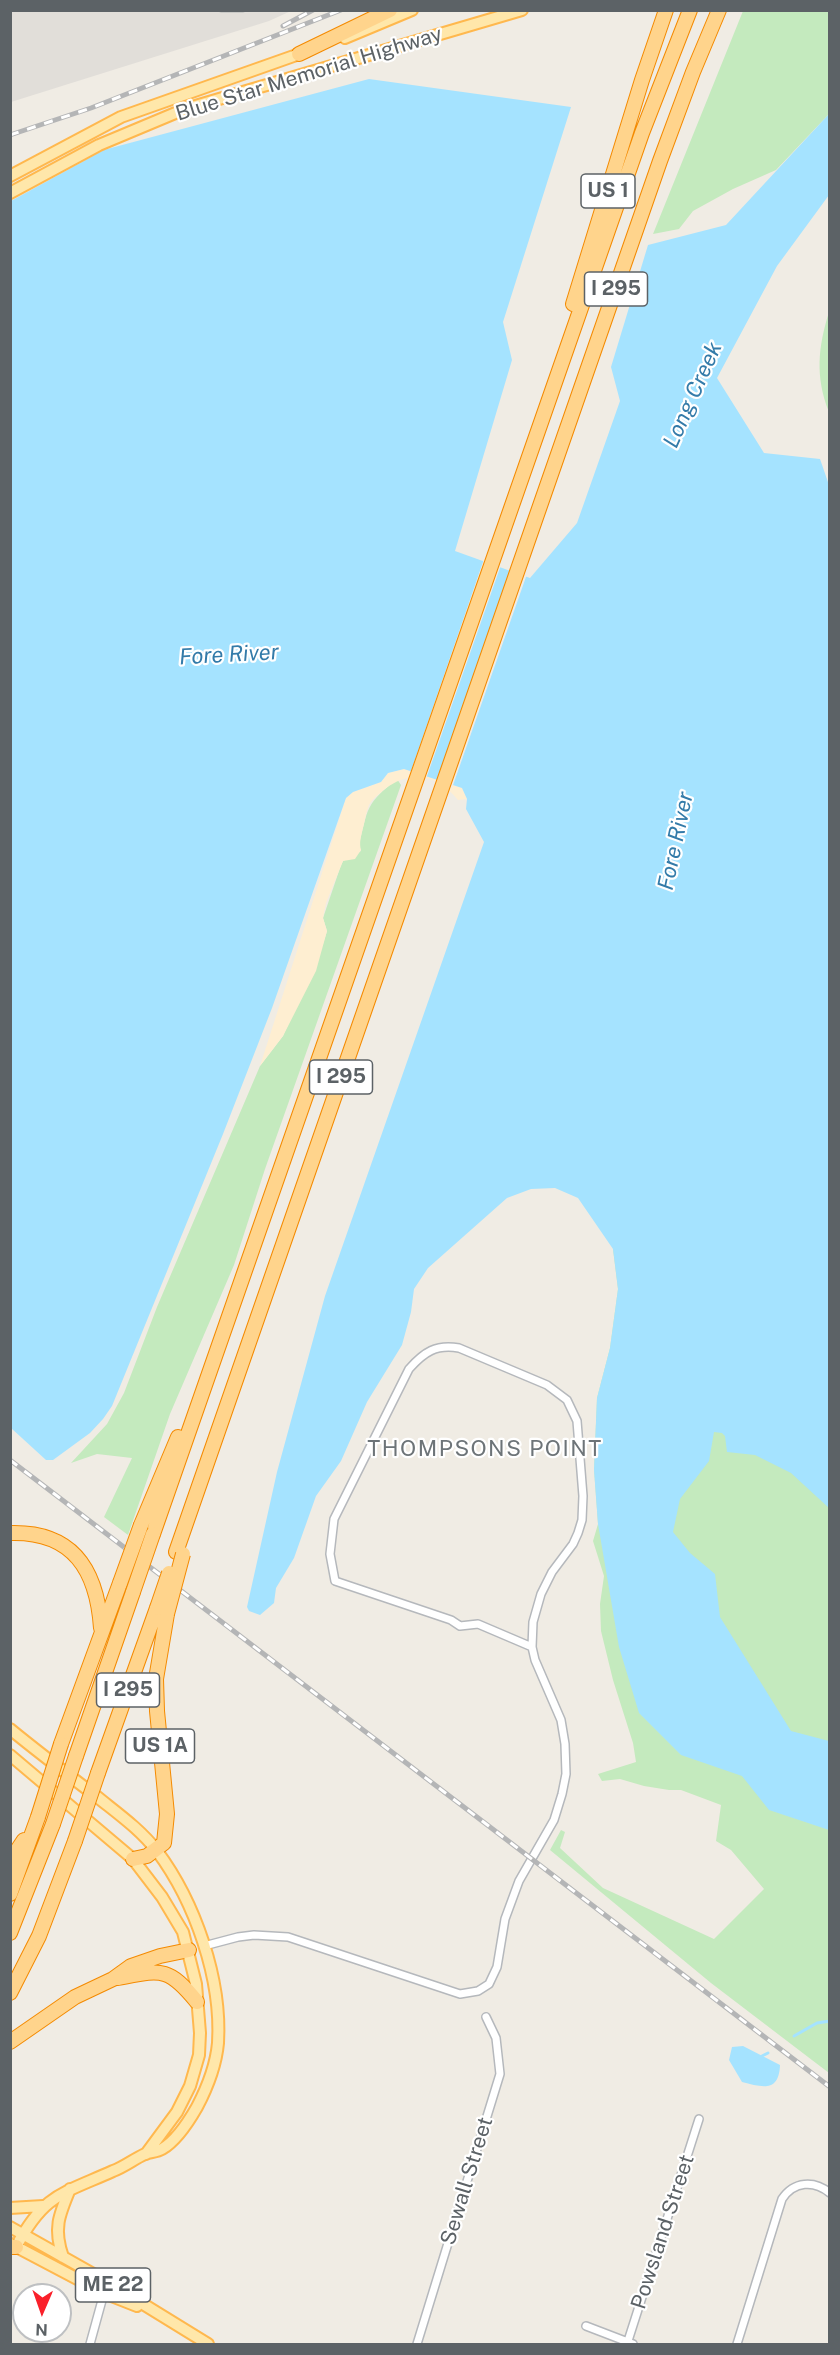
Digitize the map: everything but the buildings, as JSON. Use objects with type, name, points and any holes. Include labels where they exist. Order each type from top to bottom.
[{"type":"highway","points":[[299,54],[390,10]]},
{"type":"highway","name":"US 1","points":[[559,374],[572,308],[642,80],[666,10]]},
{"type":"highway","name":"I 295","points":[[10,1933],[53,1824],[642,132],[690,10]]},
{"type":"highway","name":"I 295","points":[[200,1481],[671,131],[719,10]]},
{"type":"highway","points":[[10,1894],[61,1744],[141,1526],[221,1336]]},
{"type":"highway","name":"US 1A","points":[[156,1850],[164,1843],[167,1814],[156,1679],[162,1611],[200,1481]]},
{"type":"highway","points":[[10,1533],[28,1532],[46,1537],[70,1549],[81,1560],[92,1581],[99,1603],[101,1634]]},
{"type":"highway","name":"I 295","points":[[10,1993],[39,1936],[98,1773],[162,1611]]},
{"type":"highway","points":[[10,1861],[38,1817]]},
{"type":"highway","points":[[133,1859],[147,1856],[156,1850]]},
{"type":"highway","points":[[10,2043],[75,1997],[131,1966],[160,1956],[189,1950]]},
{"type":"highway","points":[[113,1978],[162,1972],[182,1983],[197,2002]]},
{"type":"main road","name":"Blue Star Memorial Highway","points":[[10,176],[91,133],[149,106],[356,34],[412,10]]},
{"type":"main road","name":"Blue Star Memorial Highway","points":[[10,193],[99,145],[185,109],[522,10]]},
{"type":"main road","points":[[10,1729],[128,1822],[156,1850],[172,1875],[198,1927],[211,1969],[217,2009],[218,2043],[208,2084],[191,2118],[162,2149],[70,2189],[44,2206],[15,2243],[104,2293],[162,2316]]},
{"type":"main road","points":[[10,1755],[133,1859],[162,1897],[183,1932],[196,1984],[200,2034],[194,2076],[177,2112],[146,2154]]},
{"type":"main road","points":[[189,1950],[204,1946]]},
{"type":"main road","points":[[63,2256],[57,2231],[60,2213],[70,2189]]},
{"type":"main road","points":[[10,2208],[44,2206]]},
{"type":"main road","name":"ME 22","points":[[10,2227],[15,2243],[63,2256],[207,2344]]},
{"type":"street","points":[[204,1946],[238,1937],[269,1934],[288,1937],[460,1994],[478,1991],[489,1984],[497,1967],[501,1936],[515,1892],[525,1868],[554,1820],[566,1774],[566,1756],[561,1720],[535,1660],[532,1647],[533,1622],[541,1594],[552,1572],[573,1544],[582,1520],[583,1496],[577,1421],[567,1400],[547,1385],[459,1348],[446,1346],[431,1349],[421,1355],[409,1370],[334,1519],[330,1554],[334,1581],[452,1620],[460,1626],[478,1623],[532,1647]]},
{"type":"street","name":"Sewall Street","points":[[417,2344],[500,2074],[496,2038],[486,2017]]},
{"type":"street","name":"Powsland Street","points":[[629,2344],[699,2119]]},
{"type":"street","points":[[737,2344],[780,2202],[792,2188],[806,2184],[820,2186],[830,2193]]},
{"type":"street","points":[[90,2344],[104,2293]]},
{"type":"street","points":[[586,2326],[629,2344]]},
{"type":"shaded area","points":[[11,10],[291,11],[269,21],[11,102]]},
{"type":"green space","points":[[743,11],[829,11],[829,114],[776,170],[733,189],[693,211],[679,229],[653,234]]},
{"type":"green space","points":[[829,312],[829,412],[820,374],[820,350]]},
{"type":"green space","points":[[397,779],[401,785],[265,1169],[234,1265],[170,1414],[128,1535],[104,1517],[132,1458],[97,1454],[71,1463],[107,1424],[124,1393],[157,1307],[260,1066],[283,1036],[323,944],[327,931],[323,918],[343,861],[361,851],[359,845],[370,807],[379,795]]},
{"type":"green space","points":[[613,1249],[829,1363],[829,2073],[711,1983],[550,1850],[561,1830],[565,1832],[560,1848],[603,1888],[714,1939],[764,1889],[731,1850],[716,1841],[721,1805],[681,1790],[644,1786],[620,1779],[602,1781],[598,1774],[636,1762],[633,1743],[613,1680],[601,1631],[600,1604],[604,1576],[593,1541],[598,1524],[594,1469],[597,1398],[610,1348],[618,1289]]},
{"type":"sand","points":[[404,769],[462,788],[467,799],[458,800],[433,780],[414,777],[395,783],[374,798],[367,811],[361,837],[361,850],[355,859],[343,861],[326,903],[323,918],[327,931],[316,971],[283,1036],[260,1066],[346,798],[353,792],[381,782],[388,773]]},
{"type":"water","points":[[369,79],[571,107],[503,322],[512,360],[455,551],[530,578],[577,523],[620,401],[611,367],[648,245],[726,225],[829,114],[829,195],[777,266],[717,378],[764,453],[820,459],[829,485],[829,1508],[791,1473],[755,1455],[727,1452],[725,1436],[714,1432],[709,1461],[680,1499],[673,1532],[690,1553],[715,1574],[720,1617],[791,1731],[829,1741],[829,1830],[769,1810],[742,1776],[681,1755],[639,1713],[619,1647],[598,1524],[594,1470],[597,1398],[610,1348],[618,1289],[613,1249],[578,1198],[555,1188],[531,1189],[507,1198],[428,1268],[414,1289],[411,1312],[402,1345],[367,1402],[341,1461],[316,1496],[294,1558],[276,1588],[274,1603],[260,1615],[249,1611],[247,1607],[277,1472],[325,1296],[484,842],[466,809],[467,799],[462,788],[404,769],[388,773],[381,782],[353,792],[346,798],[272,1008],[112,1406],[90,1433],[53,1460],[46,1460],[11,1428],[10,175]]},
{"type":"water","points":[[743,2046],[780,2065],[779,2074],[773,2084],[763,2086],[742,2082],[729,2060],[732,2047]]},
{"type":"pier","points":[[100,148],[102,151],[11,201],[10,172]]},
{"type":"pier","points":[[484,559],[501,565],[426,779],[410,774]]},
{"type":"pier","points":[[511,568],[527,574],[452,788],[436,782]]},
{"type":"waterway","points":[[794,2036],[817,2023],[830,2021]]},
{"type":"waterway","points":[[762,2056],[768,2053]]},
{"type":"railway","points":[[221,10],[243,10]]},
{"type":"railway","points":[[283,26],[313,10]]},
{"type":"railway","points":[[10,135],[91,108],[341,10]]},
{"type":"railway","points":[[10,1460],[830,2087]]},
{"type":"district","name":"THOMPSONS POINT","points":[[485,1449]]},
{"type":"water label","name":"Long Creek","points":[[693,395]]},
{"type":"water label","name":"Fore River","points":[[229,655]]},
{"type":"water label","name":"Fore River","points":[[676,841]]}]
